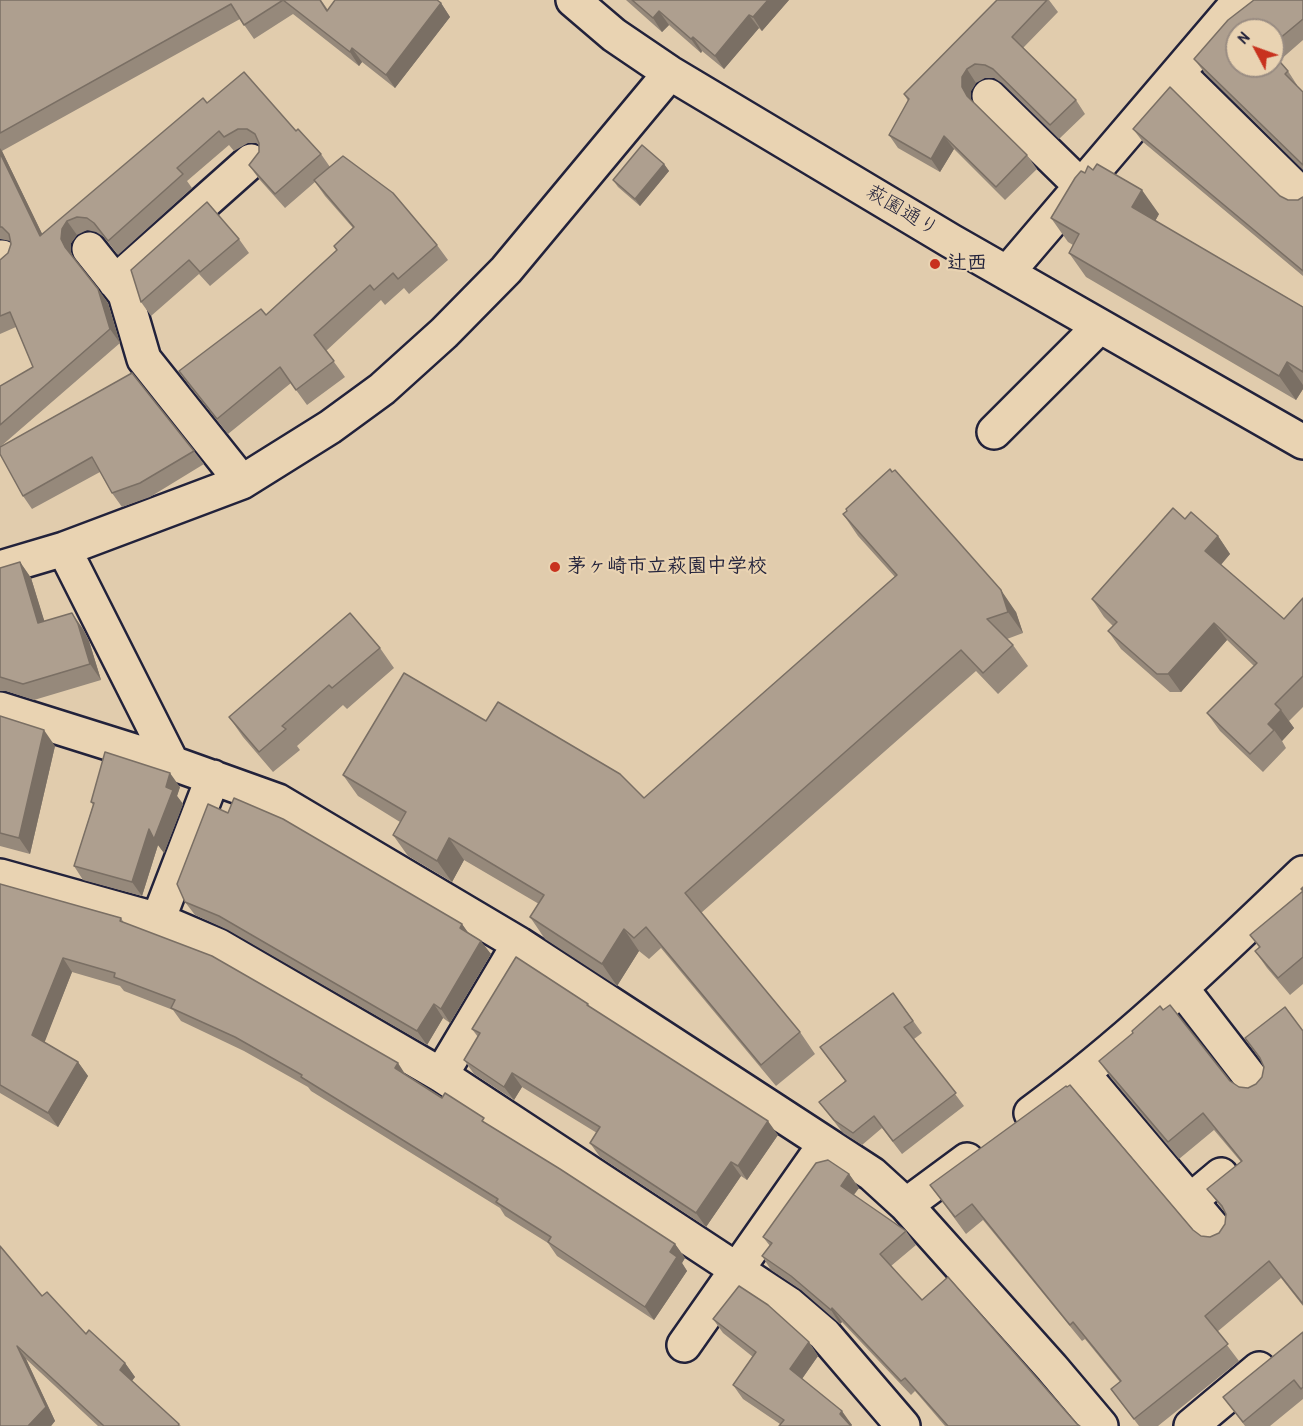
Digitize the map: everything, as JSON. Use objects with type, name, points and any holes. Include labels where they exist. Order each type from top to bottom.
[{"type":"street","name":"萩園通り","points":[[573,0],[614,35],[670,73],[1099,327],[1303,442]]},
{"type":"street","points":[[1007,273],[1240,0]]},
{"type":"street","points":[[0,568],[64,549],[242,482],[330,427],[382,389],[444,333],[506,270],[670,73]]},
{"type":"street","points":[[1178,73],[1303,196]]},
{"type":"street","points":[[989,96],[1081,186]]},
{"type":"street","points":[[115,282],[251,161]]},
{"type":"street","points":[[89,249],[125,294],[144,359],[242,482]]},
{"type":"street","points":[[994,432],[1099,327]]},
{"type":"street","points":[[64,549],[172,763]]},
{"type":"street","points":[[0,709],[172,763],[278,801],[519,944],[872,1174],[906,1205],[1101,1426]]},
{"type":"street","points":[[158,920],[213,777]]},
{"type":"street","points":[[906,1205],[1084,1075],[1182,989],[1303,873]]},
{"type":"street","points":[[0,876],[158,920],[219,946],[441,1075],[789,1304],[824,1334],[903,1426]]},
{"type":"street","points":[[441,1075],[519,944]]},
{"type":"street","points":[[1182,989],[1257,1086]]},
{"type":"street","points":[[1084,1075],[1219,1235]]},
{"type":"street","points":[[684,1345],[825,1144]]},
{"type":"street","points":[[1190,1201],[1221,1175]]},
{"type":"street","points":[[1191,1426],[1279,1352]]},
{"type":"building","points":[[0,0],[283,0],[244,25],[231,4],[0,133]]},
{"type":"building","points":[[283,0],[320,0],[327,11],[335,0],[437,0],[441,3],[386,75],[352,48],[350,52]]},
{"type":"building","points":[[632,0],[768,0],[753,17],[749,15],[715,56],[659,11],[653,18]]},
{"type":"building","points":[[997,0],[1047,0],[1012,37],[1076,100],[1050,125],[993,69],[975,64],[967,69],[962,77],[962,87],[967,96],[1027,155],[996,187],[944,136],[931,159],[889,135],[909,99],[904,94]]},
{"type":"building","points":[[1254,0],[1303,0],[1303,19],[1285,34],[1285,18],[1231,18]]},
{"type":"building","points":[[1225,23],[1225,78],[1285,78],[1285,74],[1303,92],[1303,165],[1194,59]]},
{"type":"building","points":[[244,72],[296,131],[298,129],[321,154],[275,194],[249,165],[259,152],[259,143],[255,134],[247,129],[238,129],[224,137],[219,131],[177,168],[183,174],[108,241],[87,218],[77,217],[67,221],[62,229],[61,239],[98,289],[110,329],[0,425],[0,386],[33,367],[10,312],[0,316],[0,260],[8,253],[11,244],[9,234],[0,227],[0,153],[40,236],[203,98],[207,103]]},
{"type":"building","points":[[1170,87],[1280,196],[1288,200],[1298,200],[1303,197],[1303,271],[1133,129]]},
{"type":"building","points":[[642,145],[664,164],[635,199],[613,180]]},
{"type":"building","points":[[343,156],[393,193],[437,245],[398,279],[393,273],[374,290],[370,285],[314,335],[334,361],[296,390],[280,367],[217,419],[179,371],[261,309],[266,315],[337,250],[334,246],[354,227],[314,180]]},
{"type":"building","points":[[1097,164],[1142,190],[1132,207],[1303,307],[1303,372],[1287,362],[1279,376],[1069,253],[1079,234],[1051,218],[1075,178],[1081,171],[1085,173],[1088,166],[1093,170]]},
{"type":"building","points":[[207,202],[239,239],[200,272],[189,260],[141,302],[131,270]]},
{"type":"building","points":[[132,373],[194,451],[140,483],[112,493],[92,457],[23,496],[0,454],[0,447]]},
{"type":"building","points":[[890,469],[892,472],[895,470],[1001,590],[1008,612],[987,619],[1013,645],[983,673],[961,650],[685,893],[800,1032],[761,1065],[646,927],[634,938],[624,929],[602,964],[530,917],[544,895],[449,838],[437,861],[393,835],[406,812],[343,775],[404,673],[486,721],[498,702],[620,774],[644,798],[897,575],[843,514]]},
{"type":"building","points":[[1173,508],[1185,519],[1191,512],[1218,536],[1205,551],[1284,619],[1303,598],[1303,676],[1275,704],[1281,710],[1268,724],[1274,730],[1250,754],[1207,713],[1257,663],[1214,623],[1168,674],[1157,674],[1108,631],[1117,622],[1092,599]]},
{"type":"building","points":[[20,562],[38,623],[72,613],[78,624],[90,664],[23,684],[0,677],[0,568]]},
{"type":"building","points":[[350,613],[380,648],[332,688],[329,685],[282,726],[286,729],[259,752],[229,717]]},
{"type":"building","points":[[0,716],[44,730],[19,838],[0,833]]},
{"type":"building","points":[[105,752],[170,773],[166,787],[173,790],[154,839],[149,829],[132,882],[74,866],[94,803],[91,802]]},
{"type":"building","points":[[234,798],[283,819],[462,924],[460,928],[481,941],[441,1009],[434,1004],[417,1031],[219,916],[185,902],[177,884],[208,804],[228,813]]},
{"type":"building","points":[[0,884],[121,918],[120,921],[212,956],[398,1063],[395,1068],[442,1098],[445,1093],[484,1118],[482,1121],[675,1244],[670,1252],[677,1257],[645,1307],[548,1242],[551,1237],[496,1202],[498,1199],[301,1077],[302,1075],[235,1037],[171,1008],[175,1000],[114,977],[115,973],[63,958],[32,1035],[78,1062],[48,1113],[0,1085]]},
{"type":"building","points":[[1303,891],[1303,957],[1278,978],[1255,951],[1260,947],[1250,935]]},
{"type":"building","points":[[516,957],[768,1121],[738,1166],[731,1162],[696,1213],[590,1143],[600,1127],[512,1073],[504,1087],[464,1060],[480,1033],[472,1029]]},
{"type":"building","points":[[893,993],[913,1021],[904,1027],[956,1093],[893,1141],[874,1116],[853,1133],[834,1120],[819,1102],[846,1081],[820,1047]]},
{"type":"building","points":[[1170,1005],[1230,1081],[1239,1087],[1248,1088],[1256,1084],[1262,1077],[1264,1067],[1245,1038],[1285,1007],[1303,1031],[1303,1304],[1269,1261],[1205,1316],[1228,1344],[1134,1419],[1111,1389],[1121,1381],[1073,1322],[1070,1325],[972,1204],[955,1217],[930,1185],[1070,1085],[1193,1230],[1201,1236],[1210,1237],[1219,1233],[1225,1224],[1226,1214],[1207,1189],[1242,1161],[1203,1113],[1168,1142],[1099,1061],[1133,1033],[1132,1031],[1160,1006],[1163,1010]]},
{"type":"building","points":[[828,1160],[849,1174],[841,1186],[906,1231],[880,1254],[922,1300],[948,1277],[1080,1426],[948,1426],[905,1378],[901,1381],[832,1308],[831,1310],[791,1276],[762,1256],[772,1243],[763,1237],[816,1163]]},
{"type":"building","points":[[0,1246],[42,1296],[47,1292],[86,1334],[89,1330],[125,1363],[120,1370],[179,1424],[178,1426],[104,1426],[17,1346],[46,1407],[28,1426],[0,1426]]},
{"type":"building","points":[[739,1286],[768,1305],[809,1342],[790,1369],[842,1411],[840,1414],[851,1426],[779,1426],[784,1420],[733,1385],[756,1352],[713,1319]]},
{"type":"building","points":[[1303,1332],[1303,1387],[1301,1389],[1294,1380],[1243,1422],[1223,1397]]},
{"type":"place","name":"辻西","points":[[935,264]]},
{"type":"place","name":"茅ヶ崎市立萩園中学校","points":[[555,567]]}]
